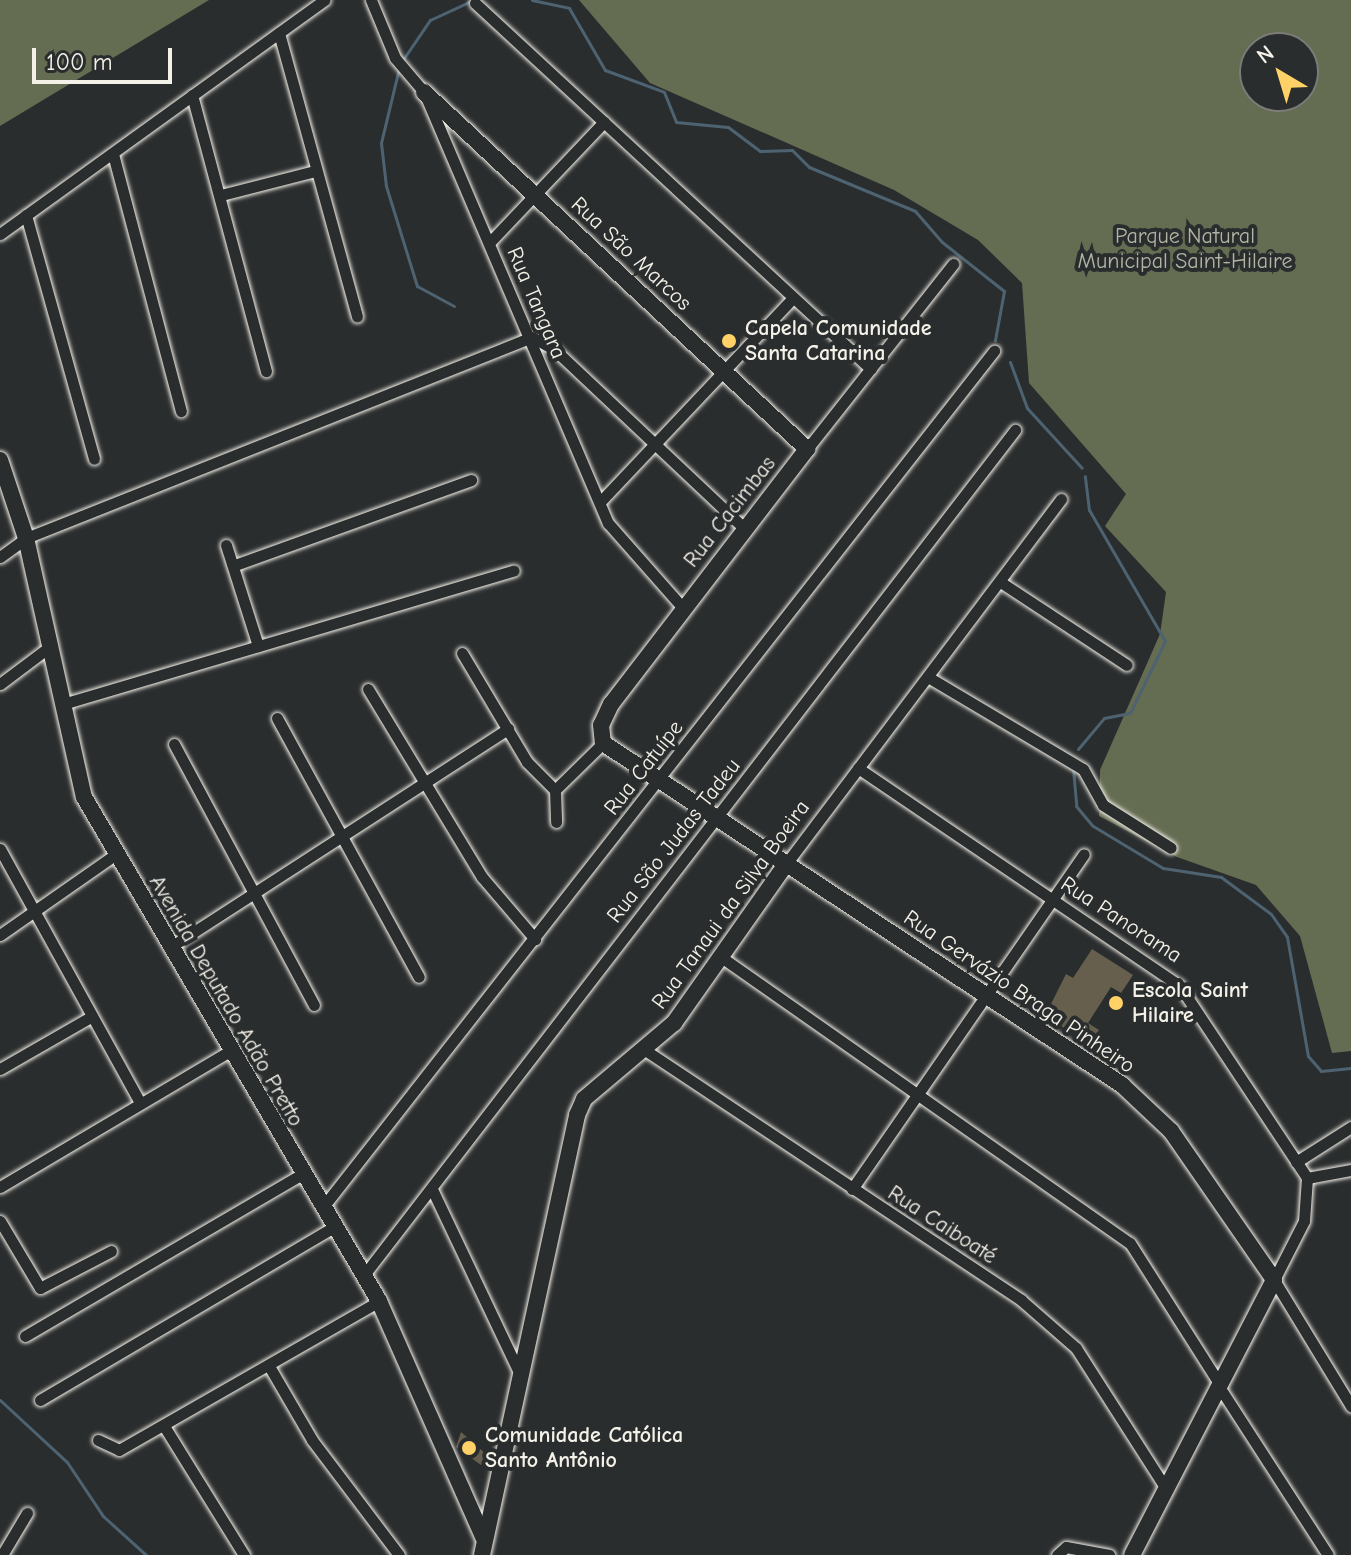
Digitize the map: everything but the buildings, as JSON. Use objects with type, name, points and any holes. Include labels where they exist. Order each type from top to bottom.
[{"type":"street","points":[[0,234],[324,0]]},
{"type":"street","name":"Rua Tangara","points":[[371,0],[402,68],[424,92],[532,337],[600,502],[626,550],[683,608]]},
{"type":"street","points":[[475,3],[871,369]]},
{"type":"street","points":[[279,33],[357,316]]},
{"type":"street","name":"Rua São Marcos","points":[[424,92],[807,449]]},
{"type":"street","points":[[192,95],[266,371]]},
{"type":"street","points":[[489,243],[604,122]]},
{"type":"street","points":[[113,154],[181,411]]},
{"type":"street","points":[[221,195],[315,171]]},
{"type":"street","points":[[26,215],[94,459]]},
{"type":"street","name":"Rua Cacimbas","points":[[603,743],[601,725],[611,704],[953,264]]},
{"type":"street","points":[[600,502],[792,299]]},
{"type":"street","points":[[0,557],[26,538],[532,337],[745,529]]},
{"type":"street","name":"Rua Catuípe","points":[[323,1207],[994,351]]},
{"type":"street","name":"Rua São Judas Tadeu","points":[[364,1275],[1015,430]]},
{"type":"street","name":"Avenida Deputado Adão Pretto","points":[[0,460],[26,538],[84,797],[228,1052],[379,1301],[483,1537]]},
{"type":"street","points":[[235,565],[471,480]]},
{"type":"street","name":"Rua Tanaui da Silva Boeira","points":[[482,1555],[483,1537],[518,1370],[577,1115],[584,1099],[645,1050],[724,959],[786,864],[1002,583],[1061,499]]},
{"type":"street","points":[[226,545],[235,565],[258,646]]},
{"type":"street","points":[[63,704],[514,570]]},
{"type":"street","points":[[1002,583],[1127,665]]},
{"type":"street","points":[[0,684],[52,645]]},
{"type":"street","points":[[462,653],[508,729],[555,790],[556,822]]},
{"type":"street","points":[[928,677],[1083,769],[1103,805],[1171,848]]},
{"type":"street","points":[[368,689],[482,877],[535,939]]},
{"type":"street","points":[[277,718],[419,977]]},
{"type":"street","points":[[169,948],[254,890],[508,729]]},
{"type":"street","points":[[555,790],[603,743]]},
{"type":"street","name":"Rua Gervázio Braga Pinheiro","points":[[603,743],[1122,1085],[1171,1131],[1274,1280],[1351,1406]]},
{"type":"street","points":[[174,744],[314,1005]]},
{"type":"street","name":"Rua Panorama","points":[[858,768],[1179,985],[1307,1178]]},
{"type":"street","points":[[0,849],[140,1103]]},
{"type":"street","points":[[0,935],[116,854]]},
{"type":"street","points":[[852,1189],[1054,903],[1084,854]]},
{"type":"street","points":[[724,959],[1130,1243],[1328,1555]]},
{"type":"street","points":[[0,1069],[92,1016]]},
{"type":"street","name":"Rua Caiboaté","points":[[645,1050],[1021,1300],[1076,1348],[1165,1487]]},
{"type":"street","points":[[0,1187],[228,1052]]},
{"type":"street","points":[[1296,1162],[1351,1127]]},
{"type":"street","points":[[1132,1555],[1304,1221],[1307,1178],[1351,1170]]},
{"type":"street","points":[[25,1336],[302,1174]]},
{"type":"street","points":[[432,1189],[518,1370]]},
{"type":"street","points":[[0,1221],[40,1288],[111,1251]]},
{"type":"street","points":[[40,1400],[334,1227]]},
{"type":"street","points":[[98,1440],[119,1450],[379,1301]]},
{"type":"street","points":[[269,1366],[312,1440],[399,1555]]},
{"type":"street","points":[[164,1426],[244,1555]]},
{"type":"street","points":[[2,1555],[27,1513]]},
{"type":"street","points":[[1057,1555],[1066,1547],[1109,1555]]},
{"type":"green space","points":[[0,0],[209,0],[0,126]]},
{"type":"green space","name":"Parque Natural Municipal Saint-Hilaire","points":[[579,0],[1351,0],[1351,1051],[1332,1053],[1300,936],[1256,885],[1177,857],[1099,816],[1100,770],[1160,634],[1166,592],[1105,526],[1126,494],[1029,383],[1022,283],[978,240],[894,190],[650,83]]},
{"type":"waterway","points":[[532,0],[569,8],[605,70],[664,92],[676,122],[728,127],[760,151],[792,150],[809,167],[915,211],[942,242],[1004,291],[995,340]]},
{"type":"waterway","points":[[402,61],[430,20],[471,1]]},
{"type":"waterway","points":[[399,68],[381,143],[386,186],[417,286],[454,306]]},
{"type":"waterway","points":[[1010,362],[1027,408],[1082,468]]},
{"type":"waterway","points":[[1078,749],[1104,718],[1130,713],[1165,641],[1089,510],[1085,476]]},
{"type":"waterway","points":[[1073,768],[1076,806],[1093,826],[1163,868],[1221,877],[1271,914],[1287,937],[1308,1056],[1321,1071],[1351,1068]]},
{"type":"waterway","points":[[0,1400],[67,1462],[103,1516],[146,1555]]},
{"type":"place","name":"Capela Comunidade Santa Catarina","points":[[729,341]]},
{"type":"place","name":"Escola Saint Hilaire","points":[[1116,1003]]},
{"type":"place","name":"Comunidade Católica Santo Antônio","points":[[469,1448]]}]
